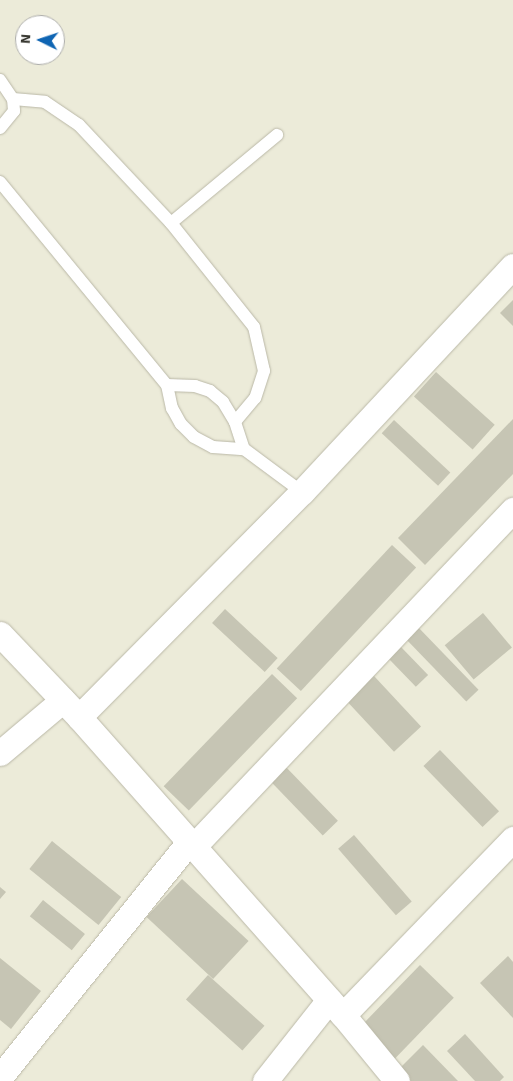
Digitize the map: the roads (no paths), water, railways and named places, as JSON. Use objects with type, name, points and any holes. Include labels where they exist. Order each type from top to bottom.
[{"type":"street","points":[[0,753],[71,708],[302,492],[513,266]]},
{"type":"street","points":[[0,1077],[191,845],[513,510]]},
{"type":"street","points":[[0,634],[71,708],[336,1008],[397,1081]]},
{"type":"street","points":[[265,1081],[336,1008],[513,839]]},
{"type":"lane","points":[[0,80],[13,99],[14,111],[0,128]]},
{"type":"lane","points":[[13,99],[45,102],[79,125],[171,223],[254,326],[264,371],[255,398],[235,422]]},
{"type":"lane","points":[[171,223],[277,135]]},
{"type":"lane","points":[[0,182],[167,385],[172,408],[181,424],[194,437],[213,447],[244,449],[302,492]]},
{"type":"lane","points":[[167,385],[195,386],[210,390],[223,402],[235,422],[244,449]]}]
